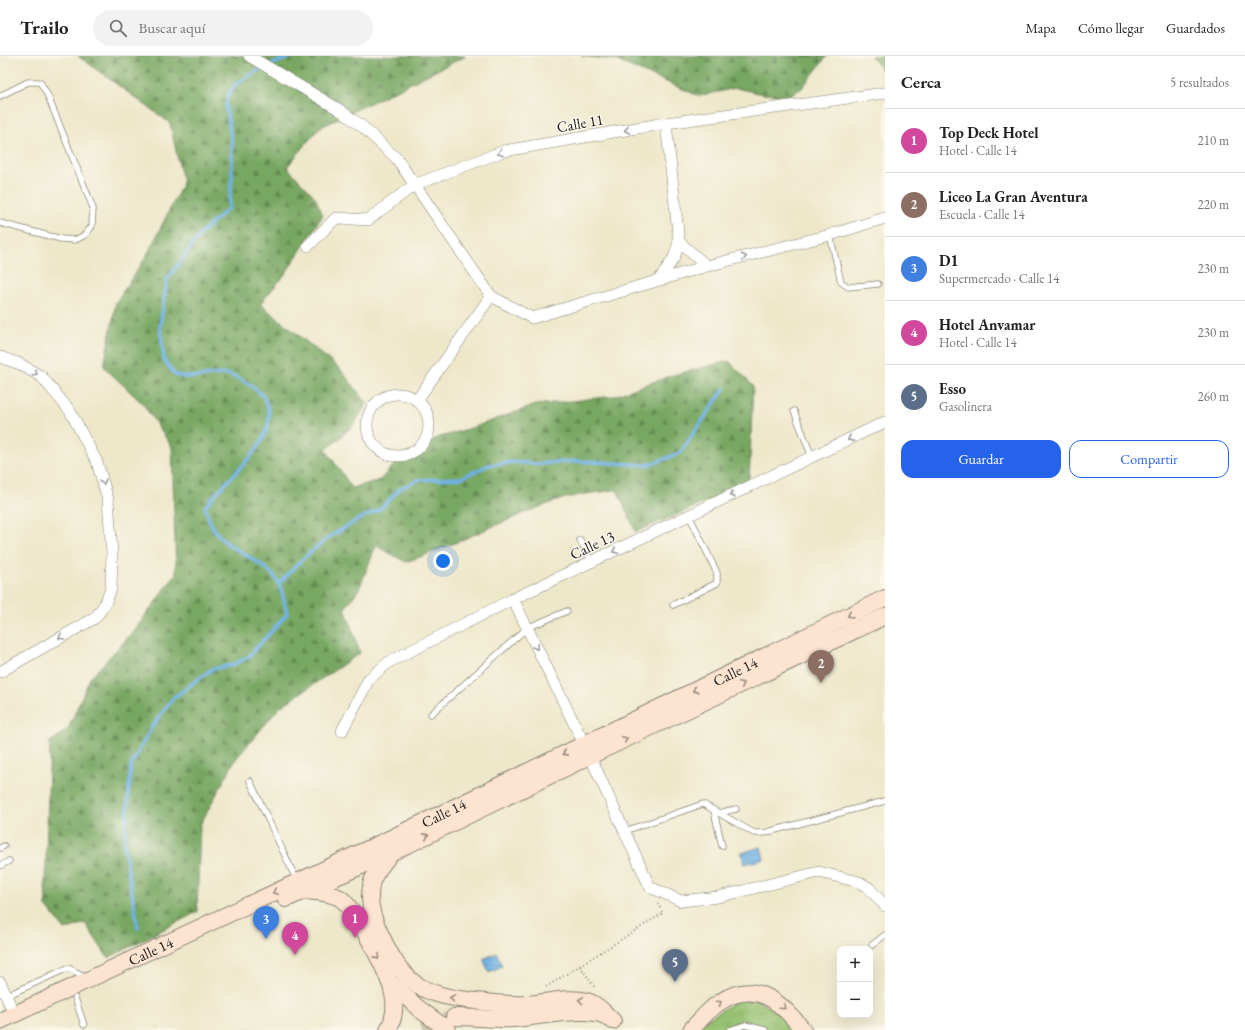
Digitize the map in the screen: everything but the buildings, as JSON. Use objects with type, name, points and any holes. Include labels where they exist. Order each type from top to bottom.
[{"type":"main road","name":"Calle 14","points":[[7,1018],[90,979],[300,886],[353,869],[391,853],[587,750],[885,598]]},
{"type":"main road","name":"Calle 14","points":[[6,1030],[300,886],[337,863],[885,616]]},
{"type":"main road","points":[[370,885],[391,853]]},
{"type":"main road","points":[[337,863],[353,869],[364,876],[370,885],[371,905],[374,921],[384,942],[406,977],[417,987],[435,994],[454,998],[506,1004],[526,1004],[577,999],[588,1001],[598,1006],[616,1026]]},
{"type":"main road","points":[[300,886],[328,893],[340,898],[348,905],[361,925],[389,980],[393,994],[395,1011],[388,1030]]},
{"type":"main road","points":[[389,980],[418,1008],[451,1024],[563,1014],[592,1013],[605,1016],[616,1026]]},
{"type":"main road","points":[[691,1030],[710,1009],[720,1002],[738,994],[748,993],[766,996],[777,1002],[791,1015],[803,1030]]},
{"type":"street","points":[[249,56],[340,110],[364,128],[397,159],[491,296],[532,318],[706,266],[830,235],[885,218]]},
{"type":"street","name":"Calle 11","points":[[308,246],[336,218],[368,220],[414,185],[504,151],[666,123],[885,93]]},
{"type":"street","points":[[659,280],[674,258],[679,242],[666,123]]},
{"type":"street","points":[[679,242],[706,266]]},
{"type":"street","points":[[417,400],[491,296]]},
{"type":"street","points":[[0,357],[20,364],[42,377],[70,411],[97,462],[108,500],[112,553],[111,589],[105,604],[95,618],[0,672]]},
{"type":"street","points":[[397,393],[408,395],[417,400],[424,407],[429,421],[427,436],[415,451],[406,455],[396,456],[386,453],[371,439],[368,424],[371,409],[378,401],[397,393]]},
{"type":"street","name":"Calle 13","points":[[342,731],[369,679],[389,662],[513,599],[885,422]]},
{"type":"street","points":[[513,599],[587,750],[650,887],[681,900],[718,897],[819,872],[859,882],[869,888],[885,906]]},
{"type":"street","points":[[0,982],[6,996],[7,1018]]},
{"type":"lane","points":[[0,96],[28,82],[40,82],[47,94],[93,208],[92,226],[85,235],[75,240],[0,223]]},
{"type":"lane","points":[[830,235],[840,282],[848,287],[878,284]]},
{"type":"lane","points":[[794,411],[812,457]]},
{"type":"lane","points":[[673,605],[717,583],[717,573],[689,516]]},
{"type":"lane","points":[[580,540],[592,562]]},
{"type":"lane","points":[[431,714],[527,628],[567,612]]},
{"type":"lane","points":[[250,781],[300,886]]},
{"type":"lane","points":[[625,831],[703,804],[754,833],[764,833],[885,801]]},
{"type":"lane","points":[[717,812],[736,809]]},
{"type":"lane","points":[[717,812],[722,846]]},
{"type":"lane","points":[[0,866],[9,861]]},
{"type":"lane","points":[[872,945],[885,935]]},
{"type":"lane","points":[[6,996],[68,968],[90,979]]},
{"type":"lane","points":[[74,998],[84,1025]]},
{"type":"lane","points":[[730,1030],[745,1025],[765,1030]]},
{"type":"path","points":[[543,989],[663,913],[650,887]]},
{"type":"path","points":[[580,966],[588,978]]},
{"type":"green space","points":[[78,56],[466,56],[319,128],[287,167],[315,197],[323,215],[286,273],[260,304],[340,369],[367,403],[355,424],[326,450],[352,488],[380,480],[402,456],[437,438],[474,427],[536,405],[614,396],[673,375],[729,361],[753,386],[749,484],[636,532],[617,490],[580,495],[559,500],[406,562],[376,546],[359,589],[345,608],[360,653],[280,707],[235,760],[200,825],[197,912],[108,958],[85,923],[65,930],[46,906],[45,880],[50,742],[68,729],[90,678],[133,632],[176,574],[172,447],[143,404],[104,367],[116,302],[146,257],[183,183],[170,123]]},
{"type":"green space","points":[[581,56],[827,56],[802,88],[789,96],[763,94],[736,88],[699,96],[615,60]]},
{"type":"green space","points":[[871,56],[885,56],[885,74]]},
{"type":"green space","points":[[748,993],[803,1030],[765,1030],[755,1026],[730,1030],[691,1030]]},
{"type":"water","points":[[761,847],[764,859],[745,864],[741,853]]},
{"type":"water","points":[[497,953],[502,966],[489,972],[483,959]]},
{"type":"waterway","points":[[270,65],[293,56]]},
{"type":"waterway","points":[[138,928],[124,847],[131,765],[152,727],[173,698],[212,669],[233,665],[248,657],[287,614],[282,593],[272,574],[252,558],[224,541],[216,533],[210,522],[205,507],[214,495],[240,469],[262,439],[268,424],[268,409],[258,391],[244,381],[233,376],[220,374],[184,377],[175,375],[164,360],[160,326],[167,280],[201,233],[229,208],[232,176],[232,142],[226,107],[227,98],[237,83],[264,67]]},
{"type":"waterway","points":[[278,584],[306,556],[328,538],[359,519],[379,510],[401,488],[418,480],[461,478],[489,465],[513,462],[536,464],[576,461],[649,465],[680,453],[725,388]]},
{"type":"tunnel","points":[[424,1030],[449,1019]]},
{"type":"place","name":"Liceo La Gran Aventura","points":[[821,683]]},
{"type":"place","name":"Top Deck Hotel","points":[[355,938]]},
{"type":"place","name":"D1","points":[[266,939]]},
{"type":"place","name":"Hotel Anvamar","points":[[295,955]]},
{"type":"place","name":"Esso","points":[[675,982]]}]
